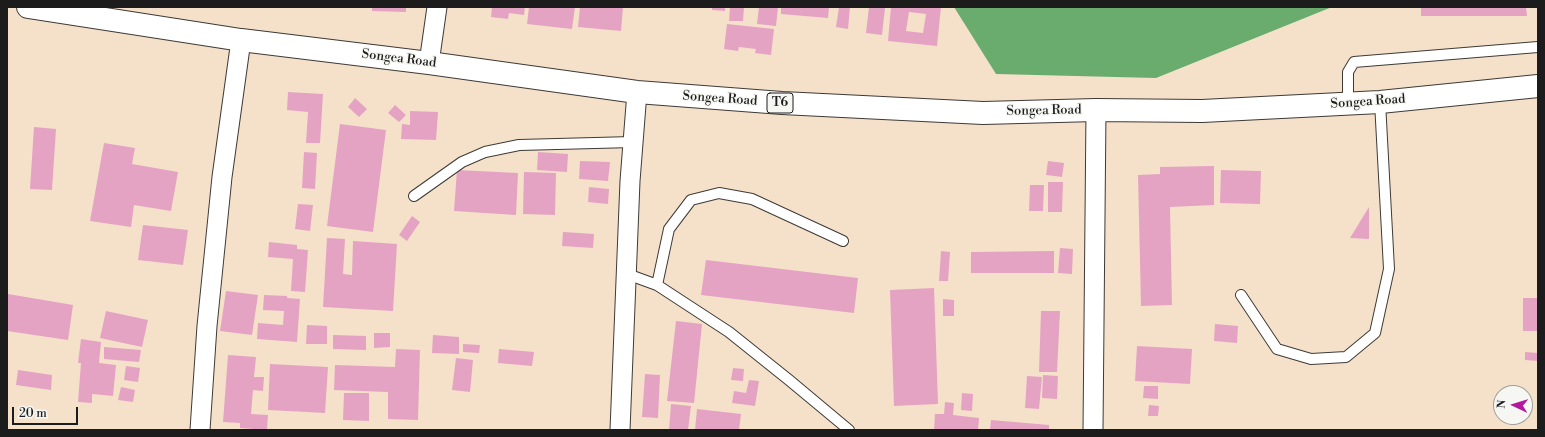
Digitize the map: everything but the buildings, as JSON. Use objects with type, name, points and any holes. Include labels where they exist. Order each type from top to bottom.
[{"type":"highway","name":"Songea Road","points":[[28,7],[241,40],[429,63],[638,92],[782,103],[983,113],[1096,110],[1202,111],[1380,102],[1538,86]]},
{"type":"street","points":[[429,63],[437,7]]},
{"type":"street","points":[[200,430],[207,326],[222,177],[241,40]]},
{"type":"street","points":[[620,430],[632,142],[638,92]]},
{"type":"street","points":[[1093,430],[1096,110]]},
{"type":"lane","points":[[1348,104],[1348,72],[1354,62],[1538,47]]},
{"type":"lane","points":[[1241,295],[1277,349],[1310,359],[1346,357],[1374,333],[1389,270],[1380,102]]},
{"type":"lane","points":[[414,196],[462,162],[485,152],[519,145],[632,142]]},
{"type":"lane","points":[[657,285],[669,229],[691,200],[719,193],[752,199],[843,241]]},
{"type":"lane","points":[[627,274],[657,285],[729,332],[849,430]]},
{"type":"green space","points":[[954,7],[1332,7],[1156,78],[996,74]]}]
